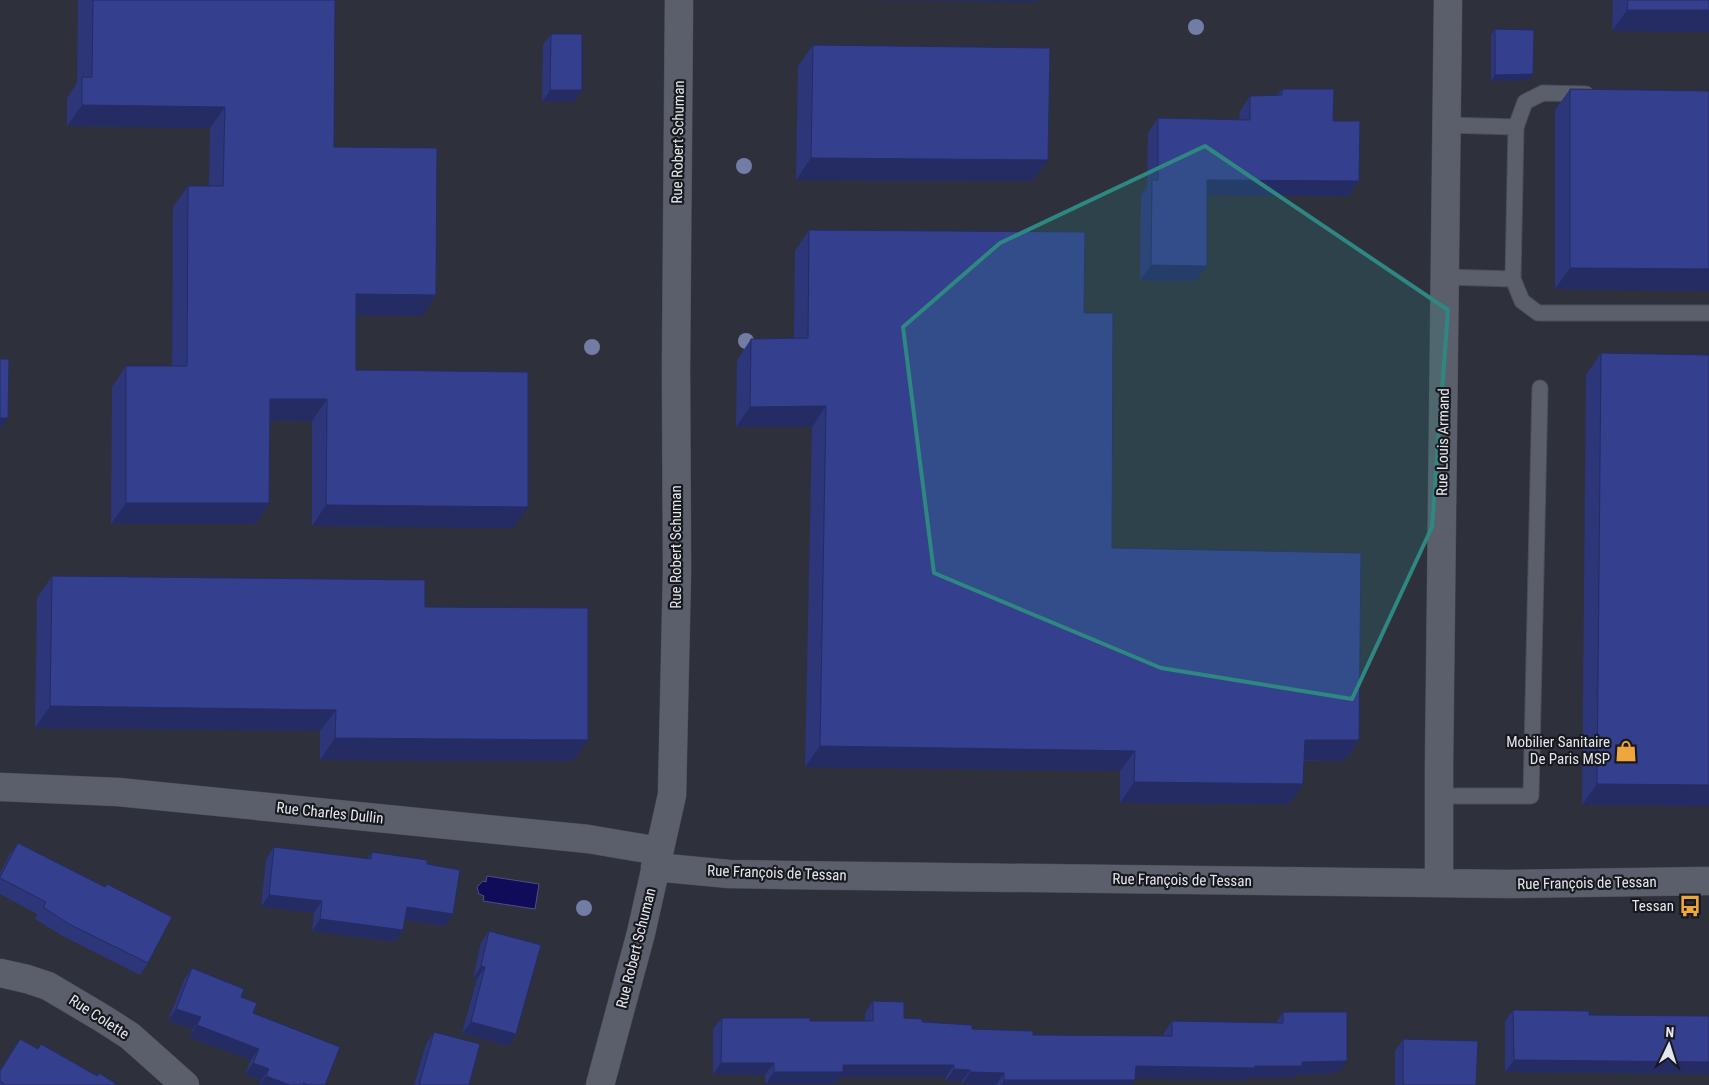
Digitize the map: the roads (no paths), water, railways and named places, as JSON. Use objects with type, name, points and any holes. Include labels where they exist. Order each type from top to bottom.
[{"type":"street","name":"Rue Robert Schuman","points":[[600,1085],[641,933],[672,795],[676,571],[679,0]]},
{"type":"street","name":"Rue Louis Armand","points":[[1439,883],[1448,0]]},
{"type":"street","name":"Rue Charles Dullin","points":[[0,787],[118,792],[588,839],[657,859]]},
{"type":"street","name":"Rue François de Tessan","points":[[657,859],[729,874],[1511,884],[1709,881]]},
{"type":"street","name":"Rue Colette","points":[[0,973],[48,986],[95,1014],[130,1036],[185,1085]]},
{"type":"lane","points":[[1601,94],[1543,93],[1525,102],[1516,127],[1513,279],[1522,301],[1538,312],[1709,313]]},
{"type":"lane","points":[[1447,125],[1516,127]]},
{"type":"lane","points":[[1445,277],[1513,279]]},
{"type":"lane","points":[[1439,796],[1531,796],[1540,388]]},
{"type":"place","name":"Mobilier Sanitaire De Paris MSP","points":[[1626,751]]},
{"type":"place","name":"Tessan","points":[[1690,906]]}]
